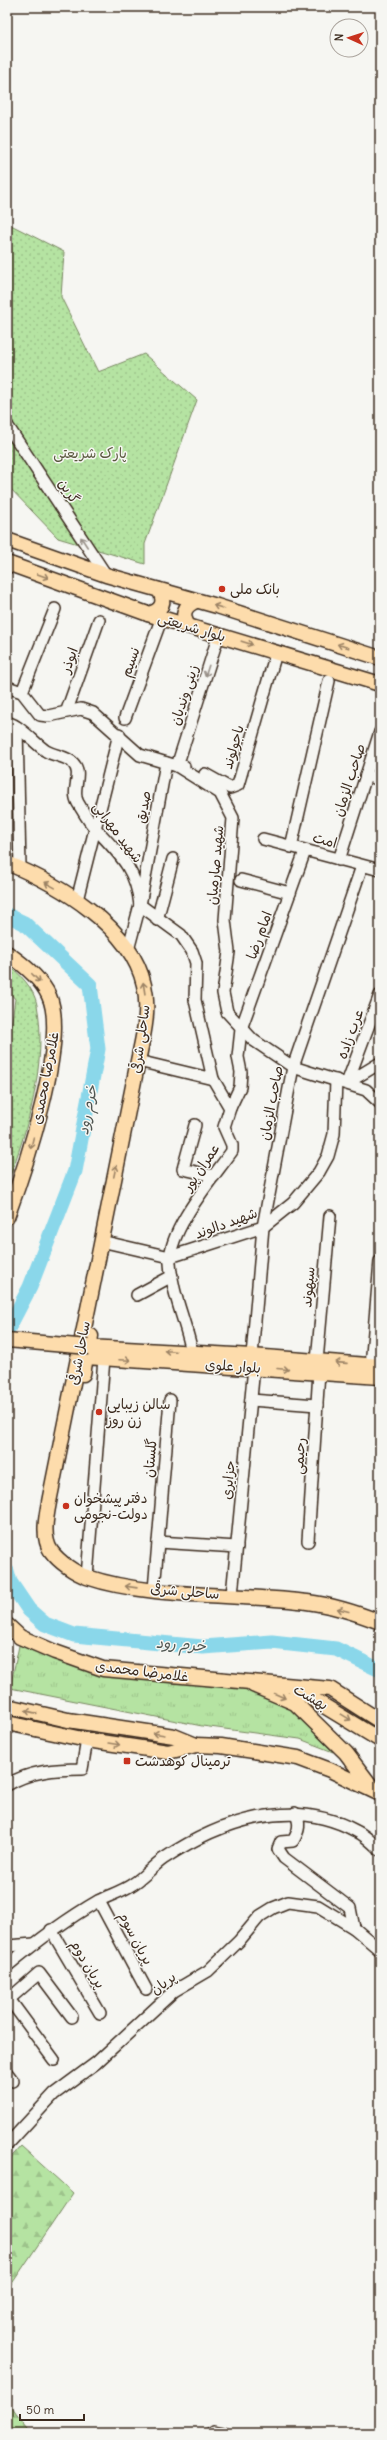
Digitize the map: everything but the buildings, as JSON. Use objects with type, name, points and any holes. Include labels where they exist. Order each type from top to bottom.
[{"type":"main road","name":"بلوار شریعتی","points":[[7,540],[106,575],[196,600],[380,658]]},
{"type":"main road","name":"بلوار شریعتی","points":[[8,565],[148,614],[219,634],[276,653],[380,684]]},
{"type":"main road","points":[[148,614],[156,612],[162,606],[163,597],[159,590]]},
{"type":"main road","points":[[188,626],[184,619],[184,610],[188,604],[196,600]]},
{"type":"main road","name":"ساحلی شرقی","points":[[13,866],[77,900],[96,915],[128,950],[138,968],[144,986],[145,1026],[107,1209]]},
{"type":"main road","name":"غلامرضا محمدی","points":[[7,953],[39,980],[50,997],[55,1022],[46,1085],[29,1154],[7,1217]]},
{"type":"main road","name":"ساحل شرقی","points":[[50,1497],[105,1242],[107,1209]]},
{"type":"main road","points":[[50,1497],[64,1463],[88,1352],[105,1242]]},
{"type":"main road","points":[[7,1340],[88,1352]]},
{"type":"main road","points":[[7,1350],[88,1352]]},
{"type":"main road","name":"بلوار علوی","points":[[88,1352],[192,1352],[253,1362]]},
{"type":"main road","name":"بلوار علوی","points":[[88,1352],[104,1358],[253,1362],[318,1367],[380,1377]]},
{"type":"main road","name":"بلوار علوی","points":[[318,1367],[376,1366]]},
{"type":"main road","name":"ساحلی شرقی","points":[[50,1497],[46,1525],[47,1543],[60,1560],[86,1577],[154,1590],[309,1602],[362,1615],[380,1622]]},
{"type":"main road","name":"غلامرضا محمدی","points":[[7,1625],[20,1637],[55,1652],[103,1669],[159,1675],[288,1684]]},
{"type":"main road","points":[[244,1680],[295,1703],[346,1753],[379,1795]]},
{"type":"main road","name":"بهشت","points":[[288,1684],[330,1689],[380,1721]]},
{"type":"main road","name":"بهشت","points":[[288,1684],[380,1740]]},
{"type":"main road","points":[[7,1706],[68,1720],[174,1736],[196,1746]]},
{"type":"main road","points":[[65,1736],[68,1720]]},
{"type":"main road","points":[[7,1723],[65,1736],[168,1752],[196,1746],[221,1746],[298,1758],[330,1770],[379,1795]]},
{"type":"main road","points":[[330,1770],[340,1770],[344,1767],[348,1758],[346,1753]]},
{"type":"street","name":"گرین","points":[[7,425],[106,575]]},
{"type":"street","points":[[7,687],[22,692],[55,609]]},
{"type":"street","name":"نسیم","points":[[125,718],[162,617]]},
{"type":"street","name":"ابوذر","points":[[66,710],[99,620]]},
{"type":"street","name":"زینی وندیان","points":[[172,764],[219,634]]},
{"type":"street","name":"باجولوند","points":[[172,764],[188,766],[230,788],[238,785],[276,653]]},
{"type":"street","points":[[291,847],[329,681]]},
{"type":"street","name":"شهید صارمیان","points":[[22,692],[40,714],[48,716],[66,710],[81,709],[93,713],[119,734],[140,755],[172,764],[220,793],[233,818],[225,920],[229,962],[223,993],[224,1004],[227,1012],[241,1029],[253,1040],[293,1066],[320,1077],[347,1083],[366,1090],[380,1103]]},
{"type":"street","points":[[12,724],[13,866]]},
{"type":"street","name":"شهید مهرابی","points":[[12,724],[47,751],[72,761],[76,766],[78,771],[75,797],[94,828],[116,849],[127,866],[138,891],[140,905]]},
{"type":"street","name":"صاحب الزمان","points":[[339,860],[380,732]]},
{"type":"street","points":[[77,900],[119,734]]},
{"type":"street","name":"صدیق","points":[[128,950],[140,905],[172,764]]},
{"type":"street","points":[[366,775],[380,780]]},
{"type":"street","name":"امت","points":[[263,839],[380,870]]},
{"type":"street","name":"امام رضا","points":[[230,1108],[240,1087],[241,1072],[238,1058],[241,1029],[305,850]]},
{"type":"street","points":[[157,920],[173,859]]},
{"type":"street","name":"صاحب الزمان","points":[[253,1362],[263,1227],[293,1066],[362,866]]},
{"type":"street","points":[[241,880],[290,893]]},
{"type":"street","points":[[140,905],[157,920],[180,935],[192,951],[196,963],[195,1000],[214,1079],[230,1108]]},
{"type":"street","name":"عرب زاده","points":[[347,1083],[380,995]]},
{"type":"street","points":[[138,1061],[214,1079]]},
{"type":"street","points":[[347,1083],[380,1063]]},
{"type":"street","name":"شهید دالوند","points":[[170,1257],[263,1227],[293,1203],[319,1172],[328,1156],[334,1134],[336,1080]]},
{"type":"street","name":"عمران پور","points":[[192,1352],[172,1276],[170,1257],[190,1208],[232,1151],[232,1145],[224,1127],[230,1108]]},
{"type":"street","points":[[195,1125],[183,1169],[214,1176]]},
{"type":"street","name":"سپهوند","points":[[318,1367],[330,1216]]},
{"type":"street","points":[[105,1242],[170,1257]]},
{"type":"street","points":[[376,1366],[380,1261]]},
{"type":"street","points":[[137,1295],[172,1276]]},
{"type":"street","points":[[86,1577],[104,1358]]},
{"type":"street","name":"جزایری","points":[[232,1595],[251,1400],[253,1362]]},
{"type":"street","name":"رحیمی","points":[[308,1541],[318,1367]]},
{"type":"street","name":"گلستان","points":[[154,1590],[170,1400]]},
{"type":"street","points":[[251,1400],[317,1405]]},
{"type":"street","points":[[158,1542],[237,1547]]},
{"type":"street","points":[[7,1785],[15,1780],[52,1769],[82,1769],[88,1740]]},
{"type":"street","points":[[7,1966],[51,1930],[99,1901],[134,1884],[162,1860],[198,1837],[260,1816],[295,1813],[320,1817],[357,1831],[380,1850]]},
{"type":"street","points":[[295,1813],[299,1820],[299,1832],[293,1841],[281,1842],[278,1849],[284,1858],[350,1908],[354,1928]]},
{"type":"street","name":"پریان سوم","points":[[99,1901],[146,1989]]},
{"type":"street","name":"پریان","points":[[7,2145],[54,2094],[96,2063],[174,1991],[208,1971],[239,1941],[260,1916],[273,1908],[288,1902],[318,1906],[354,1928],[380,1950]]},
{"type":"street","name":"پریان دوم","points":[[51,1930],[100,2013]]},
{"type":"street","points":[[7,1946],[34,1944]]},
{"type":"street","points":[[54,2060],[8,2000],[39,1973],[72,2017]]},
{"type":"street","points":[[211,2433],[214,2431],[224,2433]]},
{"type":"green space","name":"پارک شریعتی","points":[[7,223],[64,252],[61,297],[98,372],[144,354],[197,400],[145,544],[145,564],[58,538],[7,485]]},
{"type":"green space","points":[[7,964],[26,982],[33,993],[37,1005],[40,1027],[40,1050],[34,1096],[22,1142],[7,1184],[7,1056],[15,999],[7,989]]},
{"type":"green space","points":[[20,1641],[83,1670],[120,1677],[248,1686],[293,1710],[333,1752],[300,1739],[202,1726],[10,1688]]},
{"type":"green space","points":[[21,2146],[73,2193],[7,2291],[7,2162]]},
{"type":"green space","points":[[7,2402],[31,2433],[7,2433]]},
{"type":"waterway","name":"خرم رود","points":[[7,915],[24,923],[90,985],[98,1049],[75,1171],[30,1287],[7,1331]]},
{"type":"waterway","name":"خرم رود","points":[[7,1571],[10,1582],[29,1610],[45,1624],[74,1635],[203,1647],[272,1642],[336,1649],[380,1670]]},
{"type":"place","name":"بانک ملی","points":[[222,589]]},
{"type":"place","name":"سالن زیبایی زن روز","points":[[99,1412]]},
{"type":"place","name":"دفتر پیشخوان دولت-نجومی","points":[[66,1506]]},
{"type":"place","name":"ترمینال کوهدشت","points":[[127,1761]]}]
